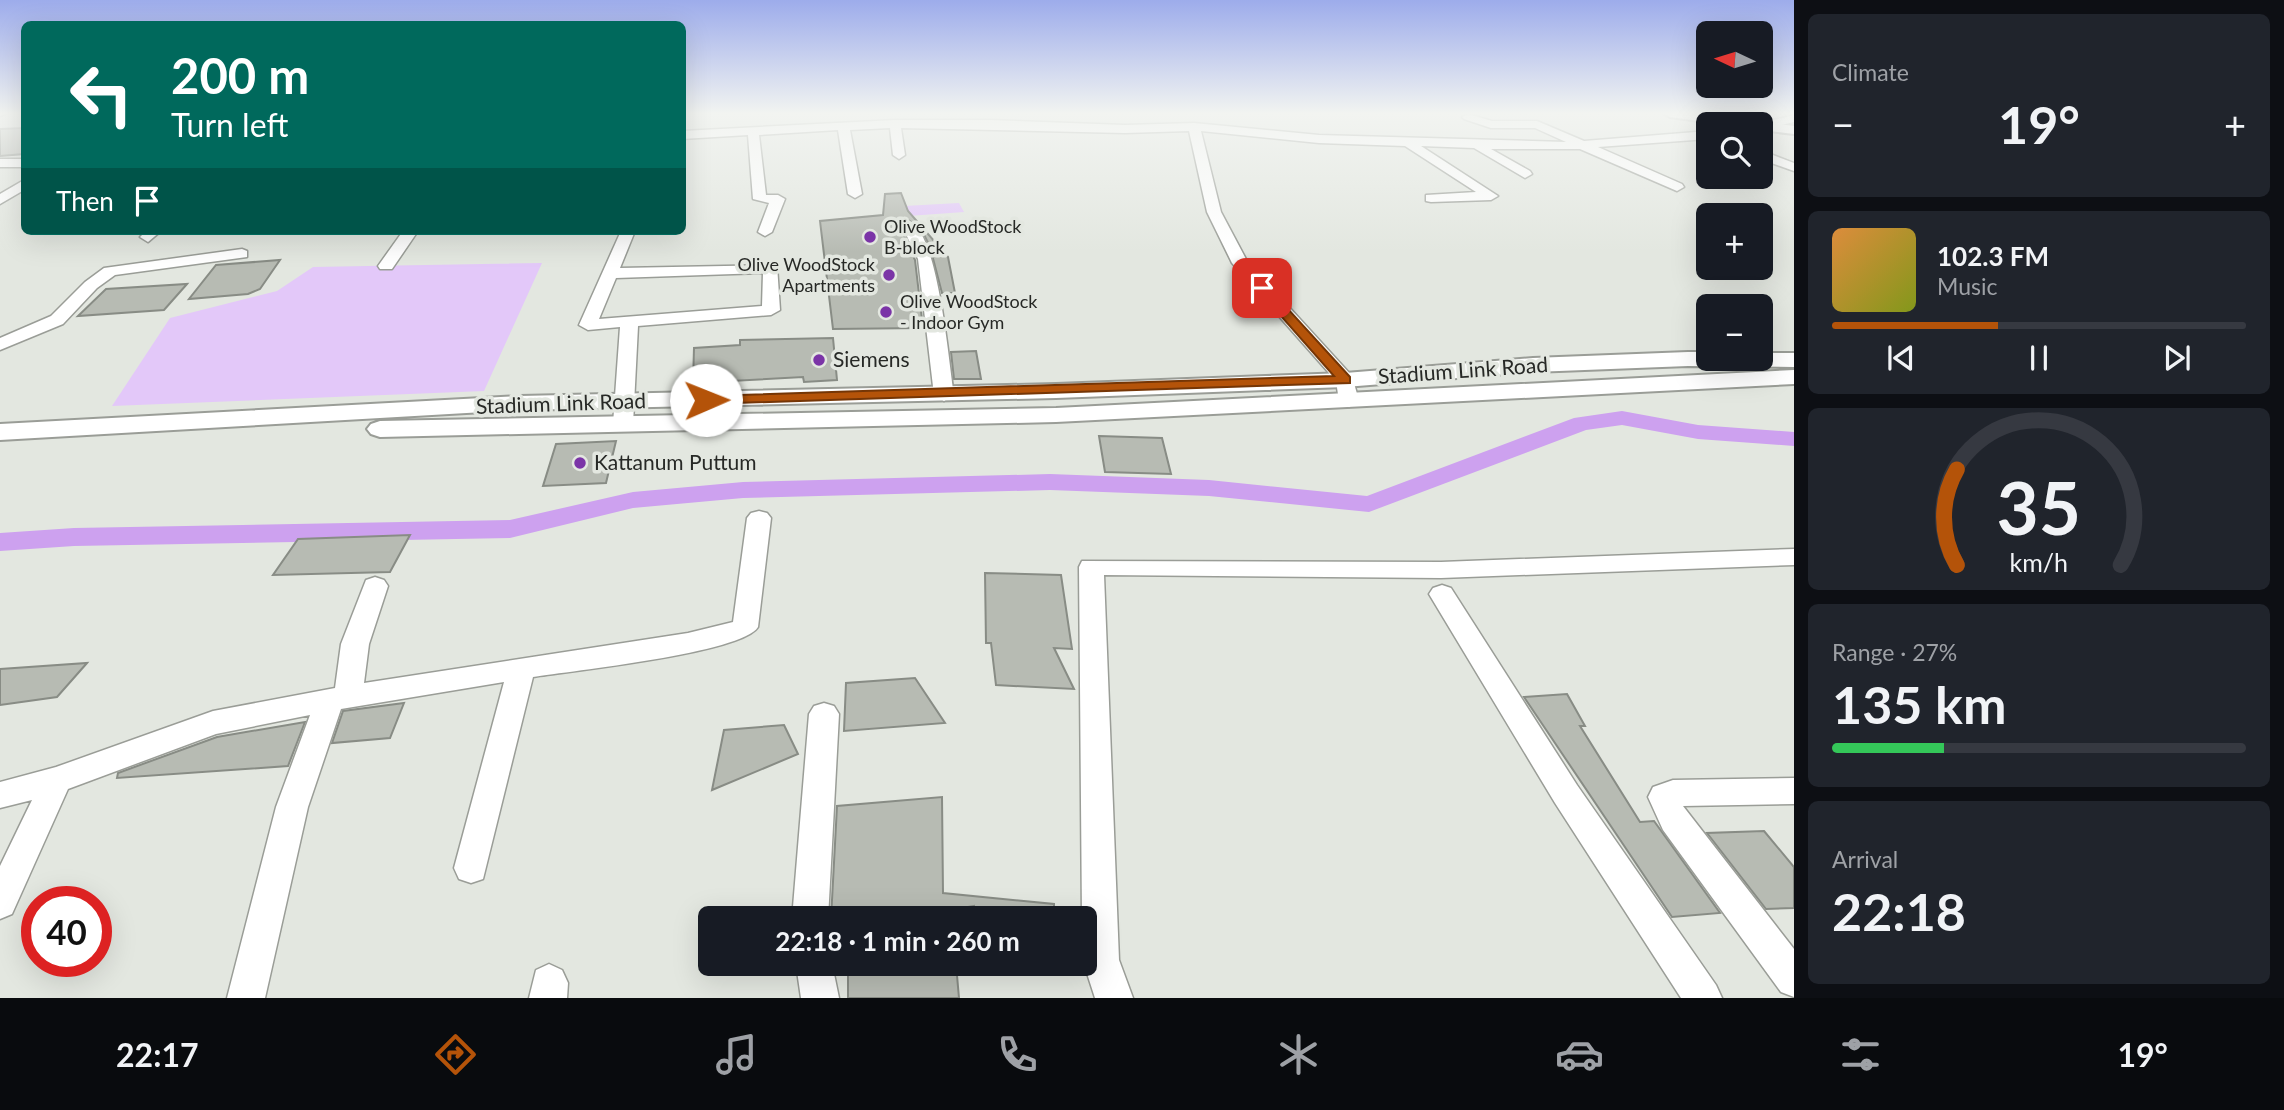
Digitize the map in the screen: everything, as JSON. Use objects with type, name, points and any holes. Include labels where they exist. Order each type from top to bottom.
[{"type":"street","points":[[755,160],[760,199],[778,199],[765,232]]},
{"type":"street","points":[[851,160],[855,194]]},
{"type":"street","points":[[1196,160],[1214,212],[1240,263],[1347,391]]},
{"type":"street","points":[[1431,198],[1491,197],[1432,160]]},
{"type":"street","points":[[1501,160],[1525,174]]},
{"type":"street","points":[[1620,160],[1677,187]]},
{"type":"street","points":[[1775,160],[1794,167]]},
{"type":"street","points":[[0,163],[21,163]]},
{"type":"street","points":[[0,200],[21,186]]},
{"type":"street","points":[[909,226],[926,259],[945,406]]},
{"type":"street","points":[[386,266],[408,235]]},
{"type":"street","points":[[609,273],[771,268],[771,310],[588,325],[609,273],[626,235]]},
{"type":"street","points":[[0,345],[57,320],[91,285],[110,271],[242,254]]},
{"type":"street","points":[[625,413],[629,321]]},
{"type":"street","name":"Stadium Link Road","points":[[1347,391],[1533,365],[1688,359],[1794,359]]},
{"type":"street","name":"Stadium Link Road","points":[[0,450],[625,413],[945,406],[1347,391],[1476,391],[1794,377]]},
{"type":"street","name":"Stadium Link Road","points":[[0,432],[520,403],[625,413]]},
{"type":"street","points":[[0,795],[57,780],[213,723],[339,697],[724,636],[745,627],[759,518]]},
{"type":"street","points":[[1114,998],[1101,960],[1091,567],[1441,570],[1794,557]]},
{"type":"street","points":[[246,998],[292,807],[339,697],[375,586]]},
{"type":"street","points":[[1442,594],[1566,794],[1703,998]]},
{"type":"street","points":[[471,868],[521,670]]},
{"type":"street","points":[[811,906],[824,714]]},
{"type":"street","points":[[0,903],[57,780]]},
{"type":"street","points":[[1794,791],[1673,793],[1664,797],[1665,806],[1674,820],[1794,979]]},
{"type":"street","points":[[816,976],[820,998]]},
{"type":"shaded area","points":[[959,203],[964,212],[908,216],[904,206]]},
{"type":"shaded area","points":[[542,263],[484,391],[112,406],[170,318],[277,291],[313,267]]},
{"type":"building","name":"Olive WoodStock Apartments","points":[[901,193],[908,211],[948,257],[955,293],[942,293],[930,247],[921,228],[908,220],[900,227],[915,260],[923,328],[833,329],[820,221],[883,215],[885,194]]},
{"type":"building","points":[[280,260],[260,289],[248,294],[189,299],[216,265]]},
{"type":"building","points":[[187,284],[164,310],[78,316],[106,289]]},
{"type":"building","points":[[833,338],[837,380],[804,382],[803,377],[693,383],[694,348],[740,345],[740,340]]},
{"type":"building","points":[[976,351],[981,379],[954,379],[951,352]]},
{"type":"building","points":[[1099,436],[1162,438],[1171,474],[1105,472]]},
{"type":"building","name":"Kattanum Puttum","points":[[616,441],[606,483],[543,486],[556,444]]},
{"type":"building","points":[[410,535],[390,572],[273,575],[298,539]]},
{"type":"building","points":[[985,573],[1061,575],[1072,649],[1054,648],[1074,689],[996,685],[991,643],[986,643]]},
{"type":"building","points":[[87,663],[57,697],[0,705],[0,669]]},
{"type":"building","points":[[915,678],[945,723],[844,731],[846,683]]},
{"type":"building","points":[[1567,694],[1585,726],[1580,726],[1640,822],[1654,821],[1720,913],[1672,917],[1524,697]]},
{"type":"building","points":[[404,703],[390,738],[332,743],[343,711]]},
{"type":"building","points":[[305,722],[288,766],[117,778],[118,773],[217,737]]},
{"type":"building","points":[[784,725],[798,754],[712,790],[724,730]]},
{"type":"building","points":[[942,797],[943,893],[1054,906],[832,906],[837,806]]},
{"type":"building","points":[[1764,831],[1794,867],[1794,908],[1766,909],[1707,833]]},
{"type":"building","points":[[848,976],[957,976],[959,998],[848,998]]},
{"type":"waterway","points":[[0,542],[74,537],[510,529],[633,500],[743,490],[1050,482],[1209,488],[1369,504],[1582,423],[1622,418],[1698,432],[1794,439]]},
{"type":"place","name":"Olive WoodStock B-block","points":[[870,237]]},
{"type":"place","name":"Olive WoodStock Apartments","points":[[889,275]]},
{"type":"place","name":"Olive WoodStock - Indoor Gym","points":[[886,312]]},
{"type":"place","name":"Siemens","points":[[819,360]]},
{"type":"place","name":"Kattanum Puttum","points":[[580,463]]},
{"type":"route","points":[[706,400],[1345,380],[1262,288]]}]
